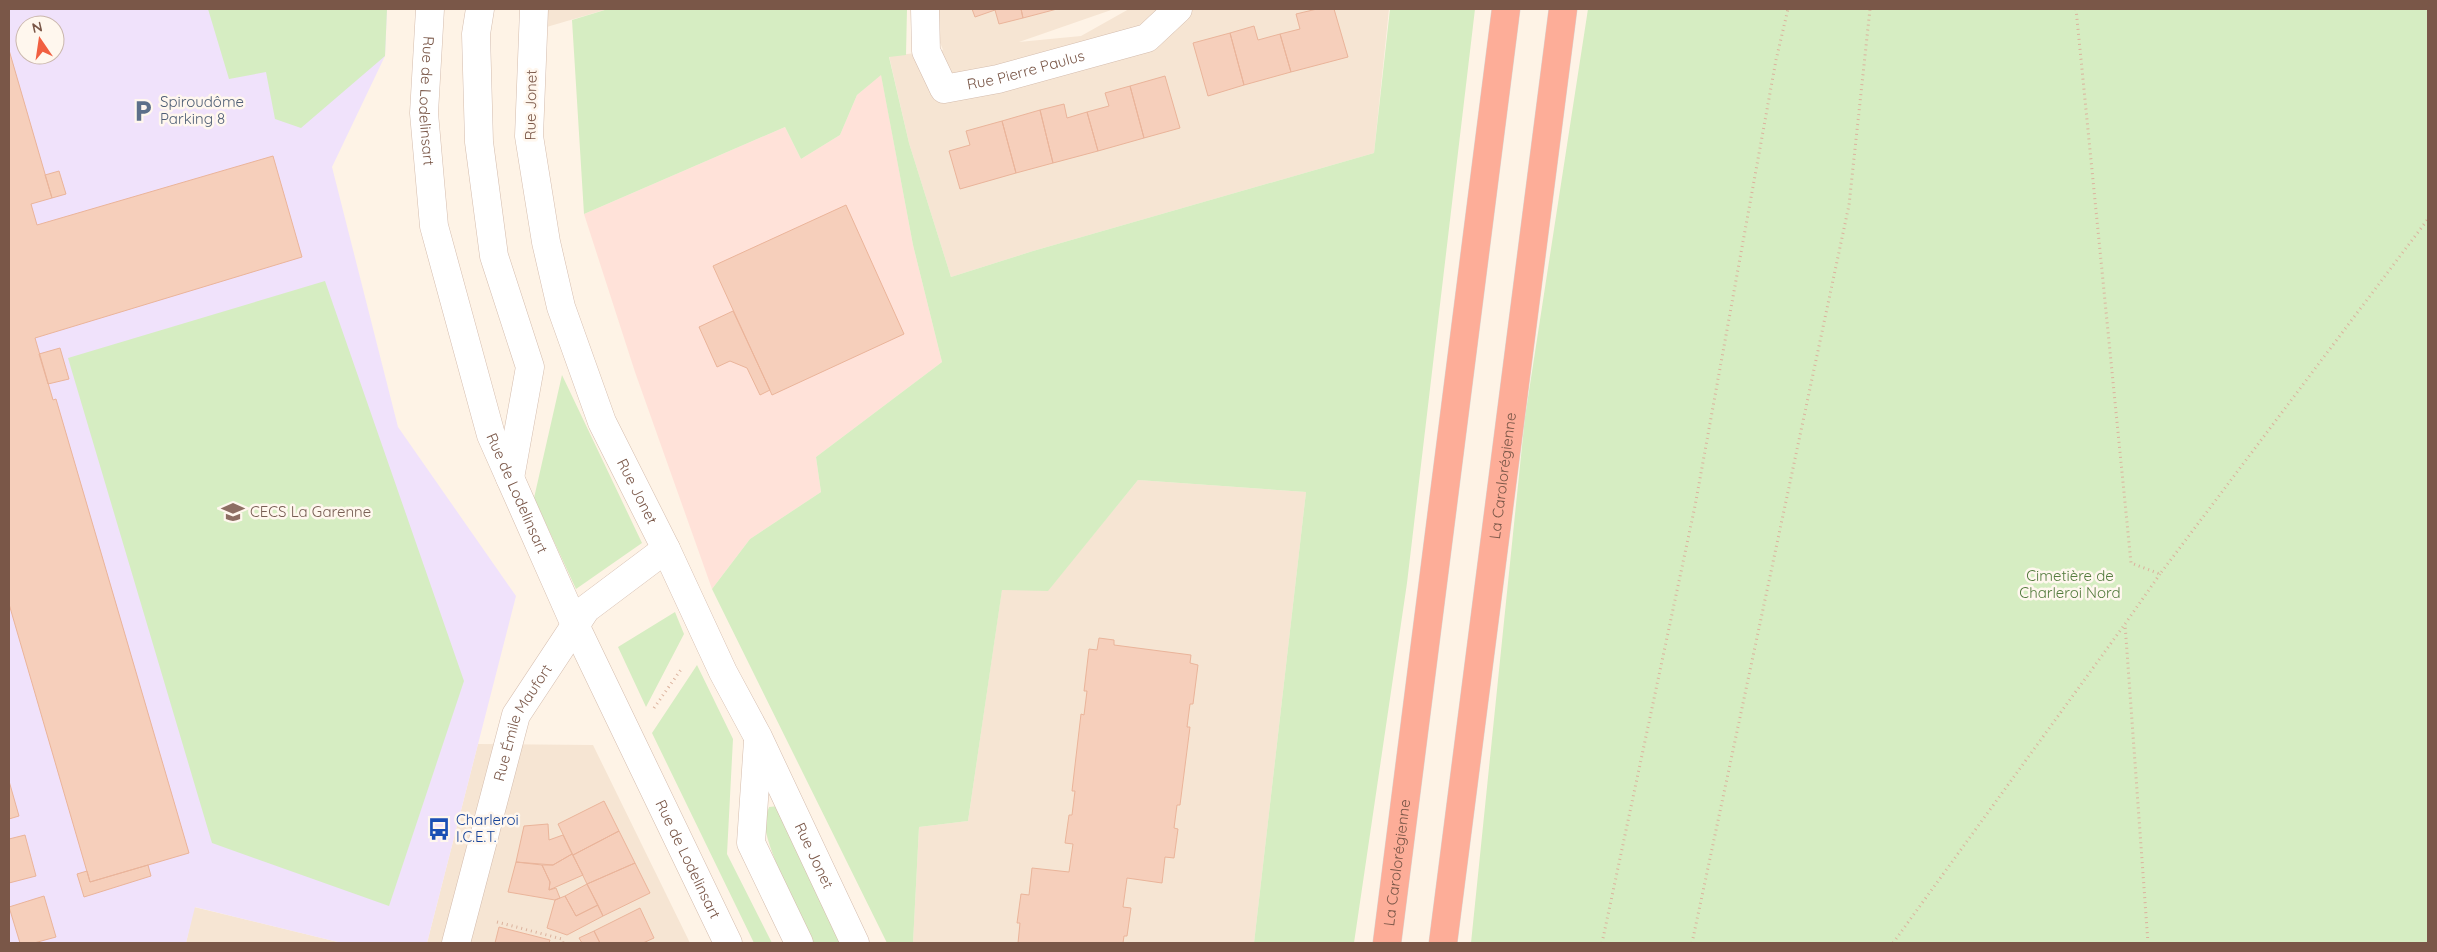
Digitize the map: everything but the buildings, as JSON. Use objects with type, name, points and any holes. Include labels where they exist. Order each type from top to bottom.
[{"type":"highway","name":"La Carolorégienne","points":[[1387,943],[1506,9]]},
{"type":"highway","name":"La Carolorégienne","points":[[1443,943],[1563,9]]},
{"type":"street","name":"Rue de Lodelinsart","points":[[430,9],[424,112],[434,226],[490,434],[576,627],[728,943]]},
{"type":"street","points":[[480,9],[476,34],[479,142],[494,256],[530,367],[510,478]]},
{"type":"street","name":"Rue Jonet","points":[[534,9],[529,136],[546,242],[561,307],[602,422],[666,549],[709,644],[758,737],[855,943]]},
{"type":"street","name":"Rue Pierre Paulus","points":[[925,9],[926,51],[944,90],[998,79],[1147,38],[1178,9]]},
{"type":"street","name":"Rue Émile Maufort","points":[[456,943],[516,715],[576,627],[586,609],[666,549]]},
{"type":"street","points":[[758,737],[751,842],[799,943]]},
{"type":"path","points":[[1602,943],[1696,506],[1776,60],[1788,9]]},
{"type":"path","points":[[1692,943],[1849,205],[1870,9]]},
{"type":"path","points":[[2076,9],[2131,564],[2160,574]]},
{"type":"path","points":[[1893,943],[2160,574],[2428,219]]},
{"type":"path","points":[[2124,624],[2148,943]]},
{"type":"path","points":[[628,735],[642,726],[695,648],[709,644]]},
{"type":"path","points":[[463,912],[562,939],[563,943]]},
{"type":"shaded area","name":"CECS La Garenne","points":[[9,9],[387,9],[385,56],[332,167],[398,427],[516,596],[427,943],[342,943],[195,907],[186,943],[9,943]]},
{"type":"shaded area","points":[[542,9],[608,9],[533,31]]},
{"type":"shaded area","points":[[927,9],[1114,9],[1019,42],[1081,36],[1129,9],[1389,9],[1374,153],[1033,251],[951,277],[909,143],[889,56],[943,50]]},
{"type":"shaded area","points":[[881,74],[913,245],[942,362],[816,457],[821,492],[750,539],[712,589],[635,372],[584,214],[785,127],[801,159],[840,135],[857,95]]},
{"type":"shaded area","points":[[1138,480],[1306,492],[1254,943],[913,943],[919,827],[968,821],[1002,589],[1048,590]]},
{"type":"shaded area","points":[[478,744],[593,745],[690,943],[427,943]]},
{"type":"shaded area","points":[[194,907],[342,943],[186,943]]},
{"type":"green space","points":[[208,9],[387,9],[385,56],[301,128],[275,119],[266,72],[229,79]]},
{"type":"green space","points":[[608,9],[907,9],[906,55],[889,57],[909,143],[951,277],[1033,251],[1374,153],[1390,9],[1475,9],[1407,583],[1354,943],[1254,943],[1306,492],[1138,480],[1048,591],[1002,590],[968,821],[919,827],[913,943],[887,943],[712,589],[750,539],[821,492],[816,457],[942,362],[913,245],[881,75],[857,95],[840,135],[801,159],[785,127],[584,214],[572,20]]},
{"type":"green space","name":"Cimetière de Charleroi Nord","points":[[1588,9],[2428,9],[2428,943],[1471,943],[1525,417]]},
{"type":"green space","points":[[325,281],[464,681],[389,906],[212,843],[68,358]]},
{"type":"green space","points":[[562,375],[642,543],[576,589],[534,498]]},
{"type":"green space","points":[[675,612],[684,634],[646,707],[618,647]]},
{"type":"green space","points":[[697,665],[733,739],[727,854],[772,943],[754,943],[652,733]]},
{"type":"green space","points":[[779,806],[845,943],[814,943],[792,899],[775,861],[765,828],[765,817],[769,807]]},
{"type":"place","name":"Spiroudôme Parking 8","points":[[143,111]]},
{"type":"place","name":"CECS La Garenne","points":[[233,512]]},
{"type":"place","name":"Charleroi I.C.E.T.","points":[[439,829]]}]
